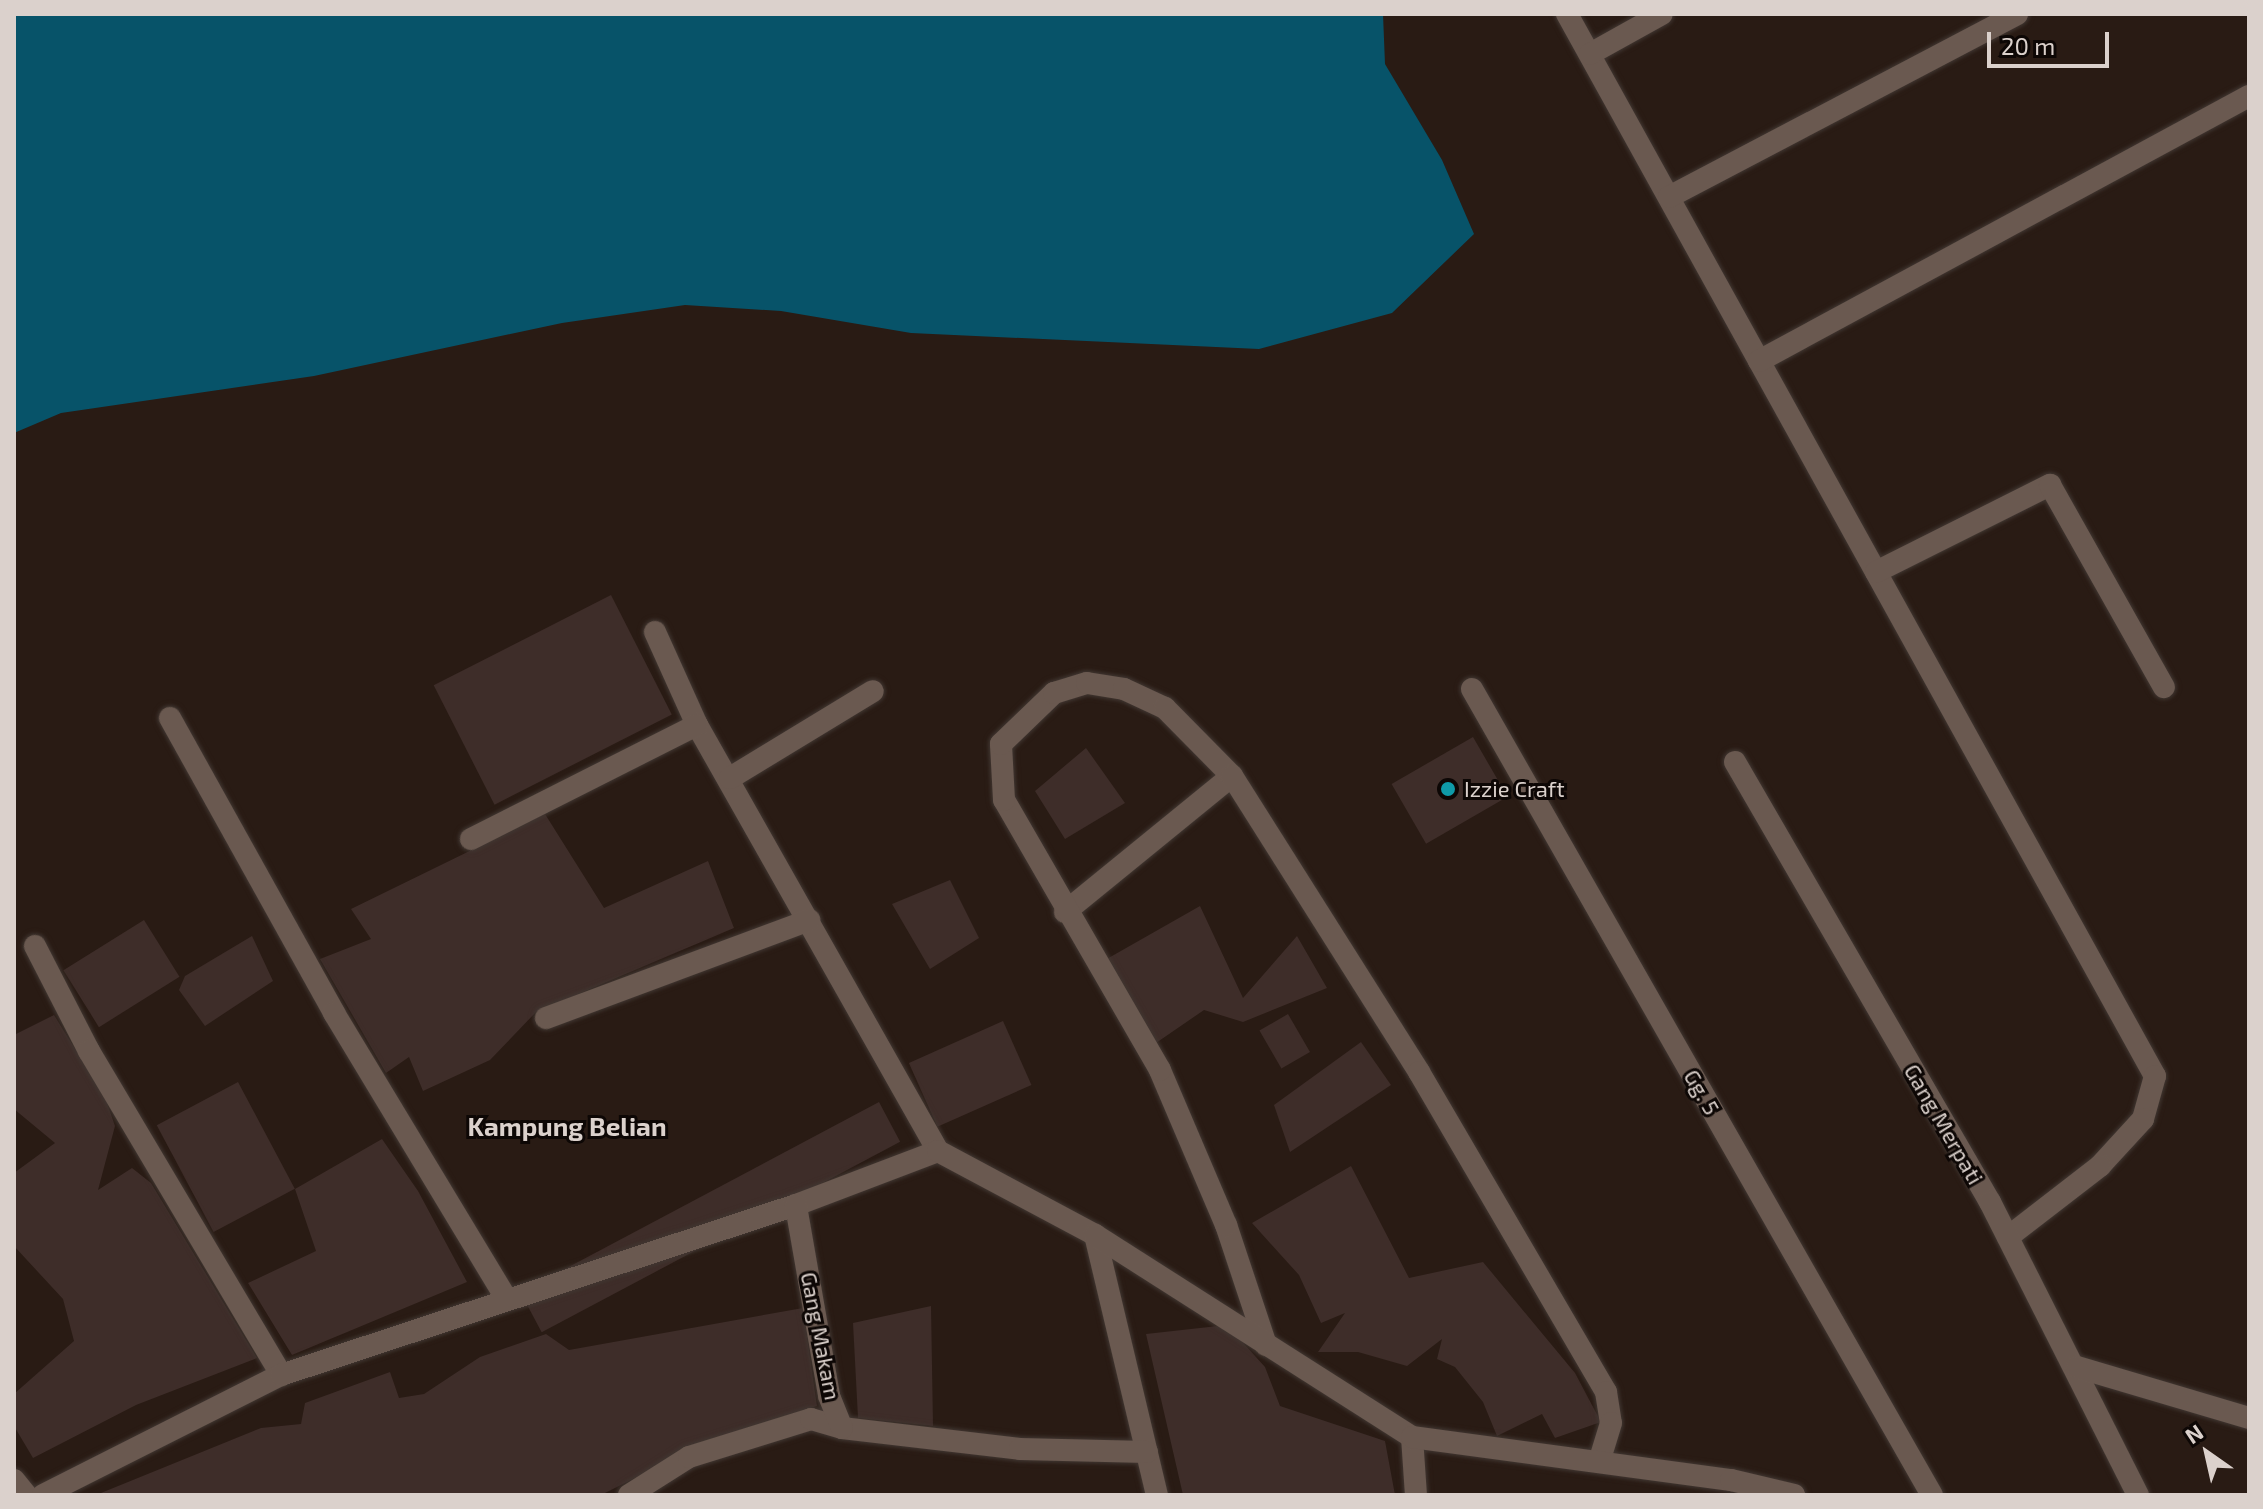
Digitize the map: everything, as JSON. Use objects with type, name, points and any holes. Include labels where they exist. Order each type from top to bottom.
[{"type":"street","points":[[1567,14],[2155,1076],[2143,1119],[2100,1166],[2008,1237]]},
{"type":"street","points":[[1590,54],[1662,14]]},
{"type":"street","points":[[1669,197],[2017,14]]},
{"type":"street","points":[[1759,361],[2249,96]]},
{"type":"street","points":[[1876,572],[2050,485],[2164,687]]},
{"type":"street","points":[[655,632],[697,725],[730,778],[938,1151],[1095,1235],[1412,1437],[1600,1460],[1794,1495]]},
{"type":"street","points":[[1266,1345],[1226,1225],[1160,1070],[1065,912],[1004,800],[1001,744],[1054,693],[1087,683],[1138,695],[1165,708],[1232,776],[1419,1072],[1606,1392],[1611,1423],[1600,1460]]},
{"type":"street","name":"Gg. 5","points":[[1472,689],[1932,1495]]},
{"type":"street","points":[[730,778],[873,691]]},
{"type":"street","points":[[170,718],[334,1013],[506,1298]]},
{"type":"street","points":[[471,839],[697,725]]},
{"type":"street","name":"Gang Merpati","points":[[1735,762],[2008,1237],[2077,1367],[2138,1495]]},
{"type":"street","points":[[1065,912],[1232,776]]},
{"type":"street","points":[[546,1018],[809,920]]},
{"type":"street","points":[[35,946],[89,1051],[281,1375]]},
{"type":"street","points":[[43,1495],[281,1375],[506,1298],[796,1205],[938,1151]]},
{"type":"street","name":"Gang Makam","points":[[796,1205],[829,1395],[842,1428]]},
{"type":"street","points":[[1095,1235],[1157,1495]]},
{"type":"street","points":[[2077,1367],[2249,1418]]},
{"type":"street","name":"Gang Makam","points":[[629,1495],[654,1489],[689,1457],[811,1419],[842,1428]]},
{"type":"street","points":[[842,1428],[1020,1449],[1147,1452]]},
{"type":"street","points":[[1412,1437],[1416,1495]]},
{"type":"street","points":[[14,1480],[26,1495]]},
{"type":"water","points":[[14,14],[1383,14],[1385,64],[1442,160],[1474,234],[1392,313],[1259,349],[911,333],[781,311],[685,305],[562,323],[314,376],[61,413],[14,433]]},
{"type":"building","points":[[611,595],[672,714],[495,805],[434,685]]},
{"type":"building","name":"Izzie Craft","points":[[1473,737],[1508,797],[1426,844],[1392,784]]},
{"type":"building","points":[[1086,748],[1125,803],[1065,839],[1035,791]]},
{"type":"building","points":[[545,814],[604,908],[708,861],[734,928],[536,1012],[490,1060],[423,1091],[409,1057],[386,1073],[320,959],[371,939],[351,909]]},
{"type":"building","points":[[950,880],[979,938],[930,969],[892,904]]},
{"type":"building","points":[[1200,906],[1243,998],[1297,936],[1327,988],[1243,1022],[1204,1010],[1156,1043],[1105,960]]},
{"type":"building","points":[[144,920],[180,977],[99,1027],[63,970]]},
{"type":"building","points":[[252,936],[273,981],[205,1026],[179,990],[185,976]]},
{"type":"building","points":[[1288,1014],[1310,1052],[1281,1069],[1259,1030]]},
{"type":"building","points":[[54,1015],[105,1097],[115,1126],[98,1190],[132,1168],[151,1183],[257,1358],[136,1405],[33,1458],[14,1426],[14,1394],[74,1341],[63,1299],[14,1246],[14,1173],[55,1143],[14,1109],[14,1035]]},
{"type":"building","points":[[1003,1021],[1031,1085],[937,1127],[909,1063]]},
{"type":"building","points":[[1361,1042],[1391,1085],[1290,1152],[1274,1105]]},
{"type":"building","points":[[238,1082],[295,1189],[214,1232],[157,1125]]},
{"type":"building","points":[[879,1102],[900,1142],[542,1332],[521,1293]]},
{"type":"building","points":[[382,1139],[418,1191],[467,1282],[292,1355],[248,1283],[316,1251],[295,1189]]},
{"type":"building","points":[[1351,1166],[1409,1278],[1483,1262],[1575,1373],[1601,1422],[1555,1438],[1542,1414],[1497,1436],[1483,1402],[1455,1367],[1437,1359],[1442,1339],[1407,1366],[1358,1352],[1318,1352],[1345,1313],[1321,1323],[1299,1275],[1252,1223]]},
{"type":"building","points":[[931,1306],[933,1426],[858,1418],[853,1323]]},
{"type":"building","points":[[803,1308],[817,1406],[715,1438],[601,1495],[96,1495],[261,1428],[301,1424],[305,1403],[390,1372],[399,1398],[424,1394],[480,1357],[546,1334],[569,1350]]},
{"type":"building","points":[[1227,1325],[1265,1367],[1280,1406],[1385,1441],[1395,1495],[1183,1495],[1146,1334]]},
{"type":"place","name":"Izzie Craft","points":[[1448,789]]},
{"type":"district","name":"Kampung Belian","points":[[567,1126]]}]
